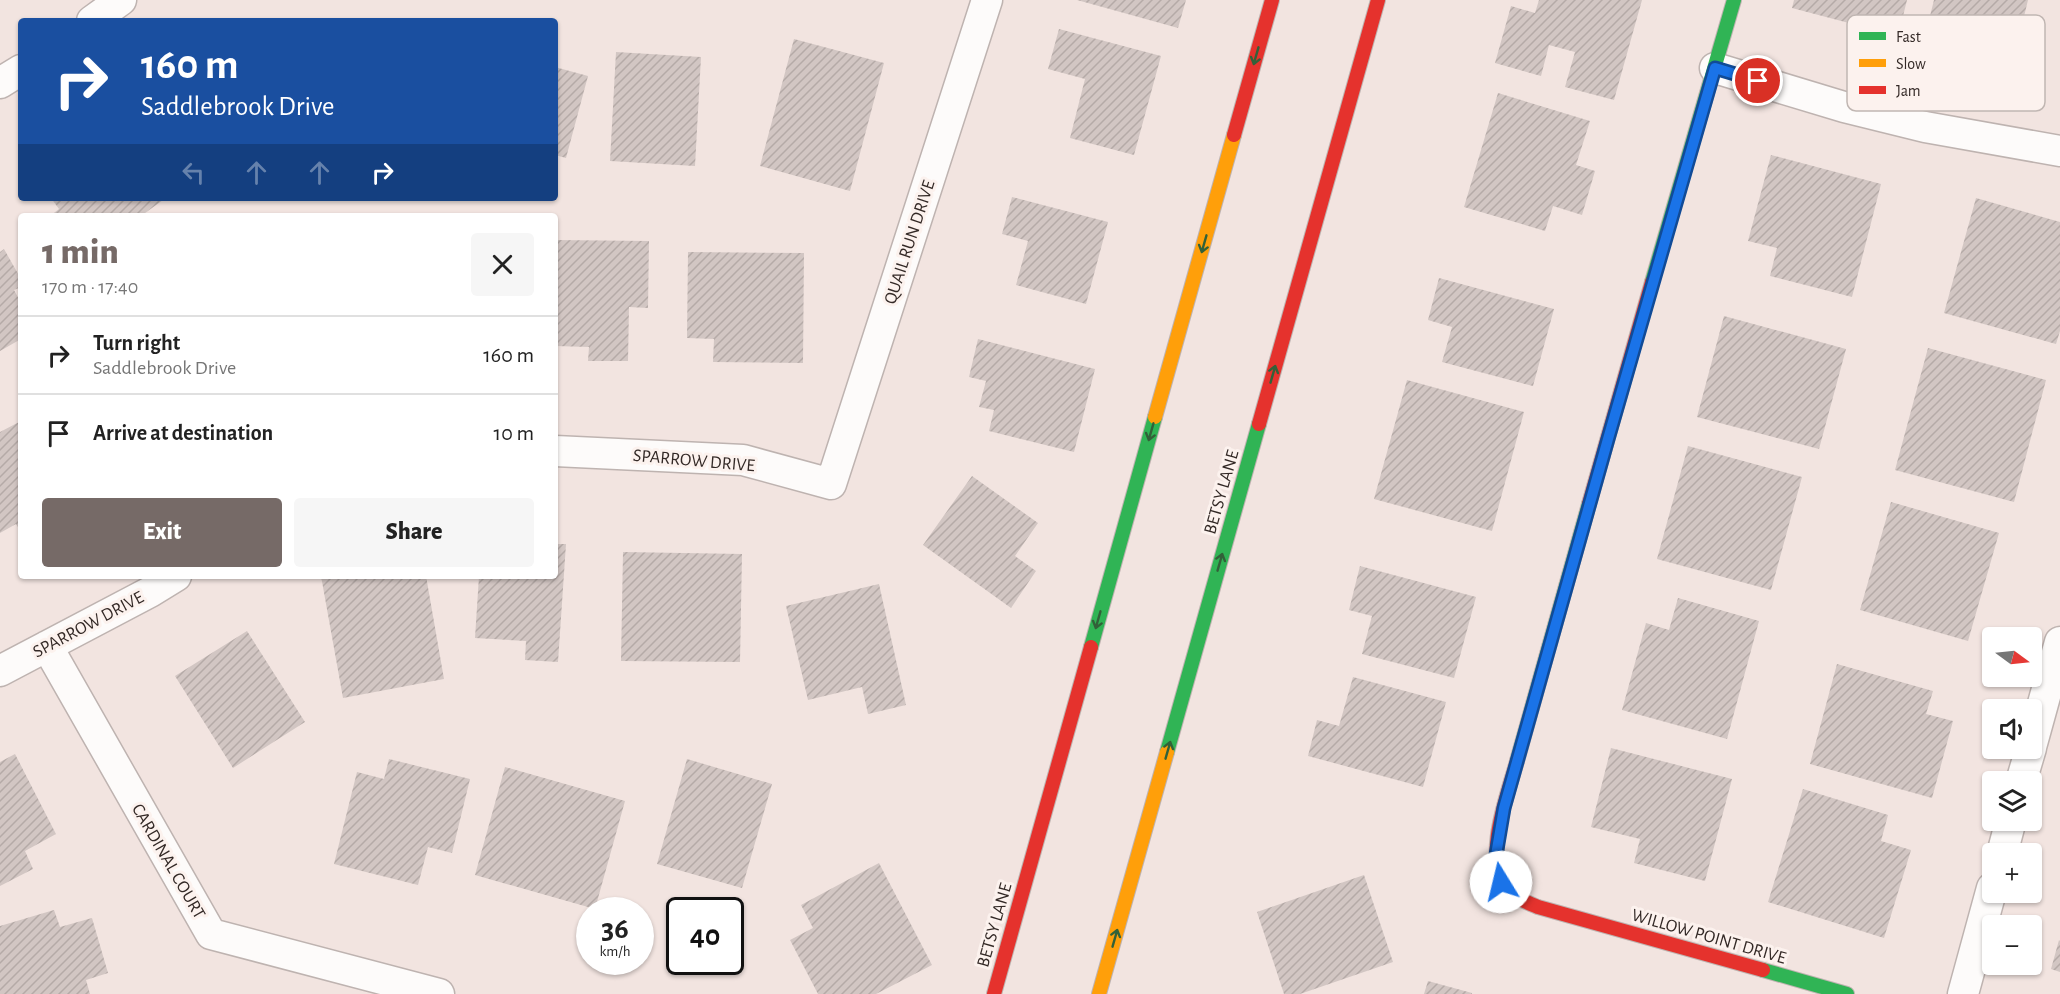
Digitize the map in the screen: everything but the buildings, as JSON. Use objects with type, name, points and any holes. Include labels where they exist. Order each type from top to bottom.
[{"type":"main road","name":"BETSY LANE","points":[[994,994],[1272,0]]},
{"type":"main road","name":"BETSY LANE","points":[[1099,994],[1378,0]]},
{"type":"main road","name":"WILLOW POINT DRIVE","points":[[1734,0],[1504,808],[1495,861],[1501,882],[1517,898],[1538,907],[1847,994]]},
{"type":"street","points":[[96,18],[121,0]]},
{"type":"street","name":"QUAIL RUN DRIVE","points":[[831,484],[987,0]]},
{"type":"street","points":[[1715,68],[1847,108]]},
{"type":"street","points":[[0,83],[18,72]]},
{"type":"street","points":[[1860,111],[1925,127],[2060,151]]},
{"type":"street","name":"SPARROW DRIVE","points":[[558,451],[743,460],[831,484]]},
{"type":"street","name":"SPARROW DRIVE","points":[[0,671],[171,579]]},
{"type":"street","points":[[2042,708],[2060,642]]},
{"type":"street","name":"CARDINAL COURT","points":[[47,646],[211,934],[439,994]]},
{"type":"street","points":[[1963,994],[1988,903]]},
{"type":"traffic: fast","points":[[1652,282],[1734,0]]},
{"type":"traffic: fast","points":[[1091,647],[1155,417]]},
{"type":"traffic: fast","points":[[1167,752],[1259,424]]},
{"type":"traffic: fast","points":[[1517,761],[1589,504]]},
{"type":"traffic: fast","points":[[1763,970],[1847,994]]},
{"type":"traffic: slow","points":[[1155,417],[1234,135]]},
{"type":"traffic: slow","points":[[1099,994],[1167,752]]},
{"type":"traffic: jam","points":[[1234,135],[1272,0]]},
{"type":"traffic: jam","points":[[1259,424],[1378,0]]},
{"type":"traffic: jam","points":[[1589,504],[1652,282]]},
{"type":"traffic: jam","points":[[994,994],[1091,647]]},
{"type":"traffic: jam","points":[[1517,761],[1497,843],[1500,875],[1509,891],[1538,907],[1763,970]]},
{"type":"route","points":[[1501,882],[1495,861],[1504,808],[1715,68],[1758,81]]}]
